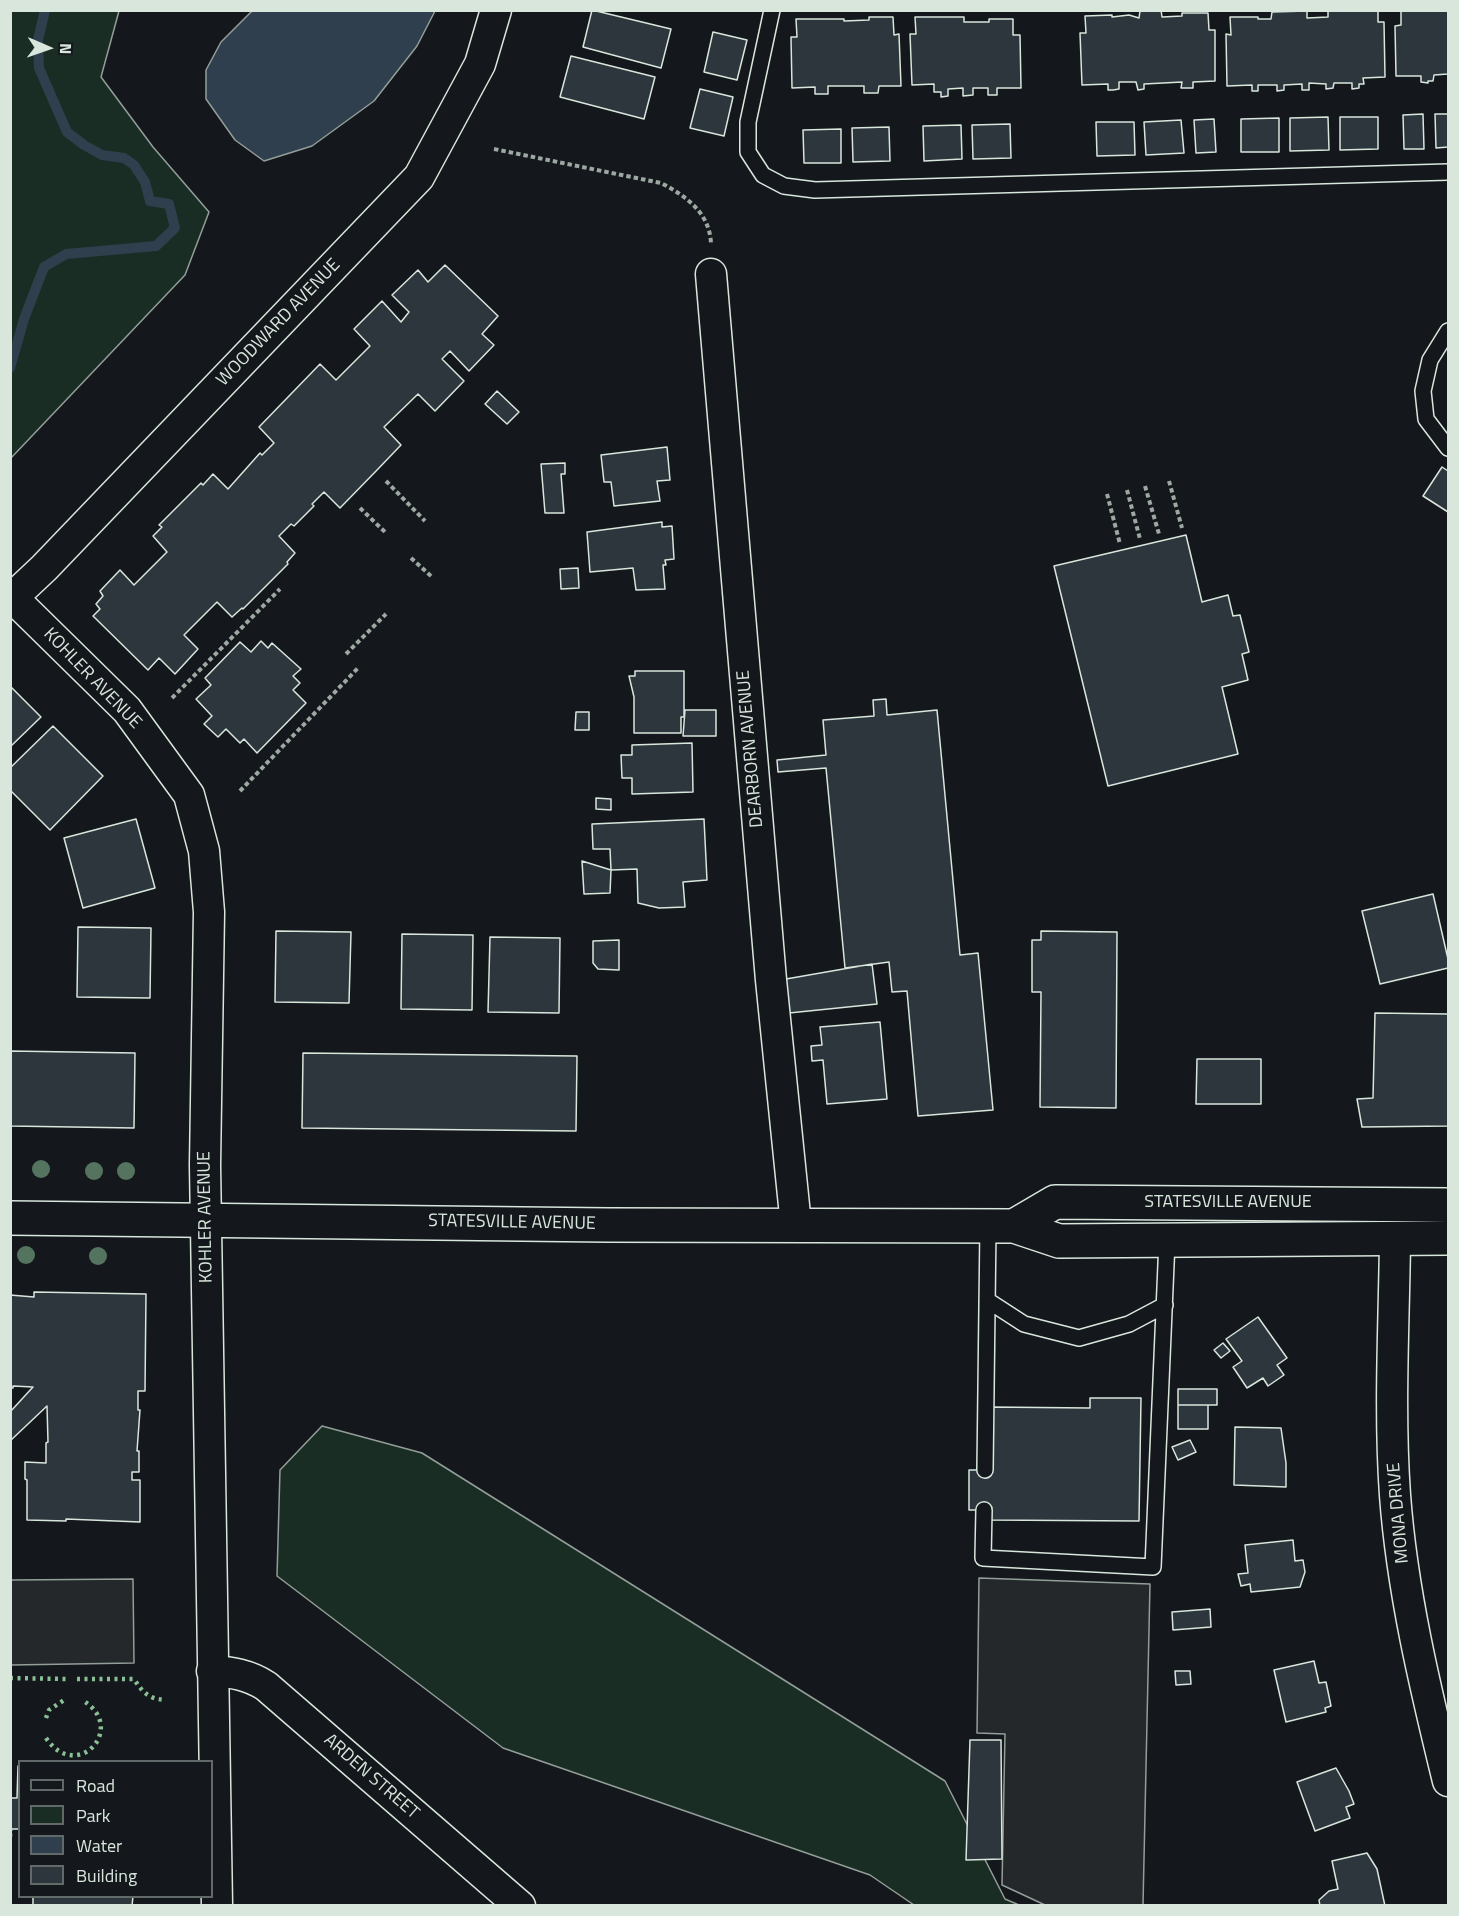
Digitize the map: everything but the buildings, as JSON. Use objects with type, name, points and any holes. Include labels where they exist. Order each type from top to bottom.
[{"type":"main road","name":"STATESVILLE AVENUE","points":[[1001,1226],[1054,1202],[1449,1205]]},
{"type":"main road","name":"STATESVILLE AVENUE","points":[[10,1218],[1001,1226],[1059,1241],[1449,1238]]},
{"type":"street","name":"WOODWARD AVENUE","points":[[12,600],[419,177],[480,64],[496,10]]},
{"type":"street","name":"DEARBORN AVENUE","points":[[711,274],[769,957],[796,1225]]},
{"type":"street","name":"KOHLER AVENUE","points":[[12,600],[127,710],[189,795],[204,851],[208,889],[205,1165],[217,1905]]},
{"type":"street","name":"MONA DRIVE","points":[[1395,1240],[1392,1419],[1395,1496],[1414,1632],[1449,1781]]},
{"type":"street","name":"ARDEN STREET","points":[[212,1671],[233,1672],[256,1679],[266,1686],[520,1905]]},
{"type":"lane","points":[[772,10],[748,122],[748,152],[763,175],[784,186],[815,190],[1449,172]]},
{"type":"lane","points":[[1449,331],[1430,360],[1423,391],[1426,419],[1449,448]]},
{"type":"lane","points":[[984,1470],[987,1300],[1001,1226]]},
{"type":"lane","points":[[984,1510],[983,1558],[1153,1567],[1167,1241]]},
{"type":"lane","points":[[987,1300],[1024,1324],[1079,1338],[1129,1324],[1165,1305]]},
{"type":"path","points":[[494,149],[661,183],[684,195],[702,215],[711,240],[711,274]]},
{"type":"path","points":[[386,481],[425,521]]},
{"type":"path","points":[[1169,481],[1182,528]]},
{"type":"path","points":[[1145,486],[1159,534]]},
{"type":"path","points":[[1127,490],[1140,539]]},
{"type":"path","points":[[1107,494],[1120,544]]},
{"type":"path","points":[[360,508],[385,532]]},
{"type":"path","points":[[411,558],[432,577]]},
{"type":"path","points":[[172,698],[280,589]]},
{"type":"path","points":[[346,654],[386,614]]},
{"type":"path","points":[[240,791],[359,667]]},
{"type":"path","points":[[10,893],[10,906]]},
{"type":"path","points":[[10,1838],[11,1829]]},
{"type":"green space","points":[[11,10],[119,11],[101,77],[153,147],[209,212],[185,275],[11,458]]},
{"type":"green space","points":[[322,1426],[422,1453],[945,1781],[1005,1899],[1019,1905],[914,1905],[870,1875],[503,1748],[277,1576],[280,1470]]},
{"type":"shaded area","points":[[979,1578],[1150,1584],[1143,1905],[1045,1905],[1002,1885],[1005,1734],[977,1733]]},
{"type":"shaded area","points":[[133,1579],[134,1663],[11,1665],[11,1580]]},
{"type":"water","points":[[252,11],[435,11],[417,46],[374,101],[312,146],[264,161],[235,140],[206,99],[206,70],[221,42]]},
{"type":"waterway","points":[[10,368],[24,319],[44,267],[66,254],[156,246],[175,228],[169,204],[150,201],[145,182],[134,165],[124,158],[102,155],[67,132],[39,68],[38,40],[45,10]]},
{"type":"hedge","points":[[10,1678],[67,1679]]},
{"type":"hedge","points":[[77,1679],[134,1679],[147,1694],[166,1700]]},
{"type":"hedge","points":[[46,1718],[49,1710],[64,1700]]},
{"type":"hedge","points":[[46,1738],[58,1751],[71,1755],[83,1753],[93,1746],[99,1736],[101,1724],[95,1711],[82,1700]]}]
